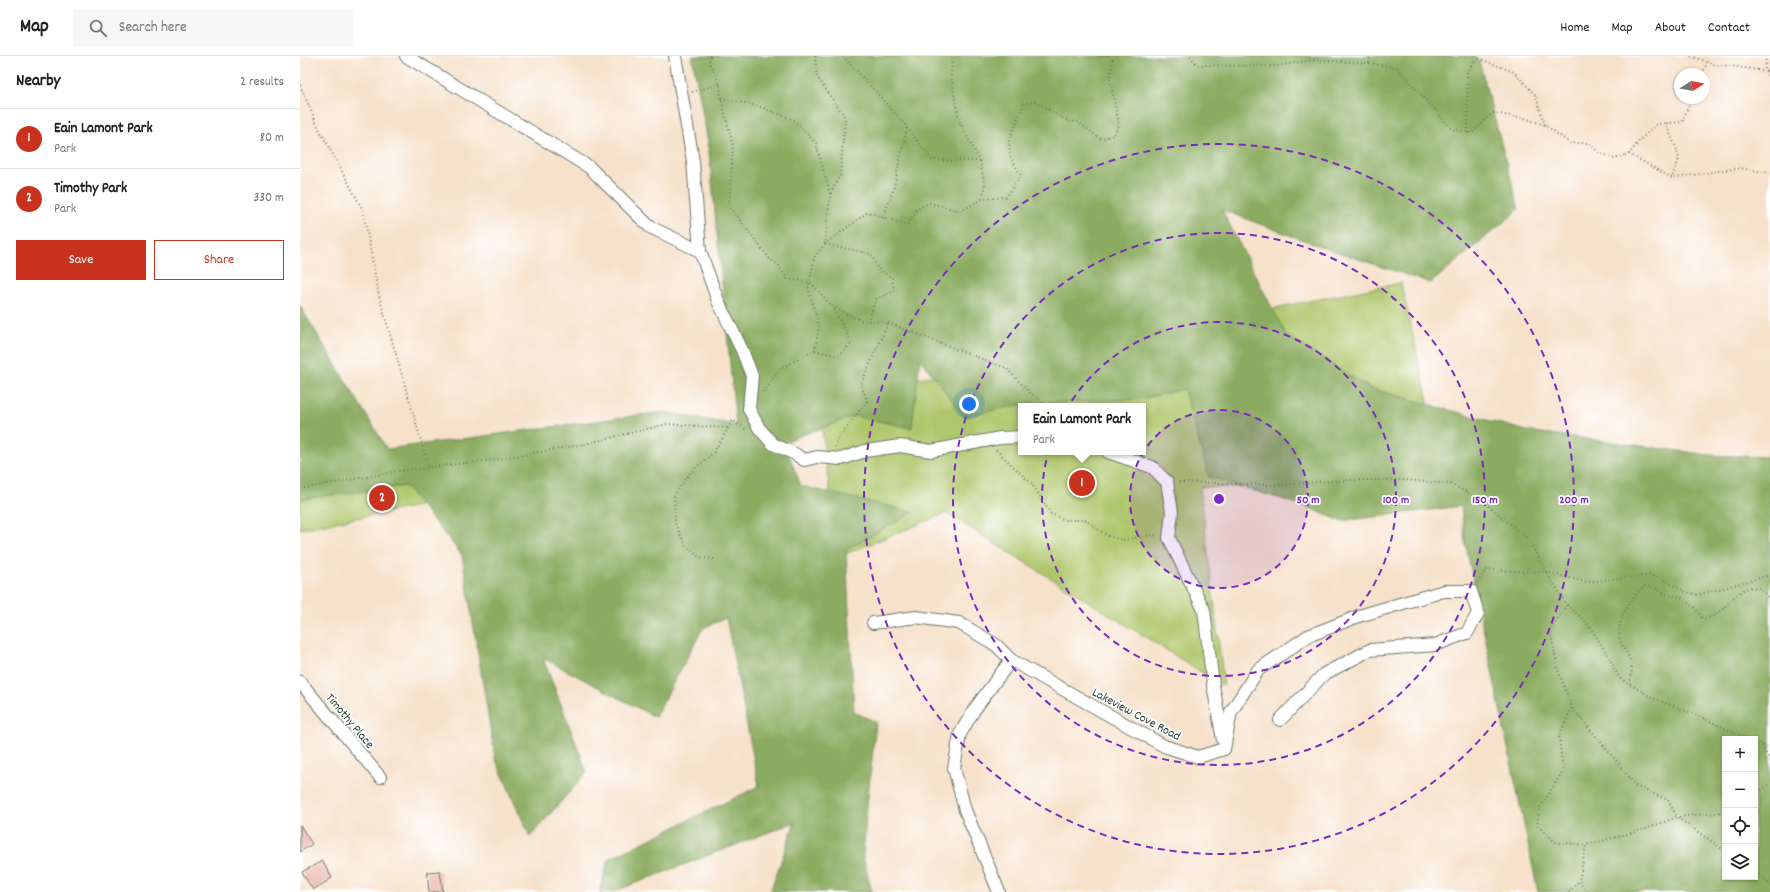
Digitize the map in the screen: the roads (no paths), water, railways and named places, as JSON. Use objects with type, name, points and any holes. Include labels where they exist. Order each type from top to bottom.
[{"type":"street","points":[[406,56],[589,167],[650,228],[700,251]]},
{"type":"street","points":[[675,56],[693,161],[700,251],[718,301],[742,350],[752,376],[749,409],[759,428],[767,438],[773,444],[795,454],[804,460],[817,457],[841,459],[865,451],[900,446],[931,451],[986,440],[1018,437]]},
{"type":"street","points":[[1117,455],[1152,467],[1167,482],[1172,512],[1170,538],[1204,610],[1224,749]]},
{"type":"street","points":[[1224,749],[1231,712],[1258,670],[1308,636],[1359,616],[1444,591],[1471,591],[1478,613],[1467,634],[1435,645],[1370,650],[1324,674],[1280,720]]},
{"type":"street","name":"Lakeview Cove Road","points":[[873,623],[916,617],[959,623],[996,645],[1011,660],[1164,746],[1198,758],[1224,749]]},
{"type":"street","points":[[999,892],[965,810],[954,768],[960,734],[974,710],[1011,660]]},
{"type":"street","name":"Timothy Place","points":[[300,682],[380,777]]},
{"type":"place","name":"Eain Lamont Park","points":[[1082,483]]},
{"type":"place","name":"Timothy Park","points":[[382,498]]}]
